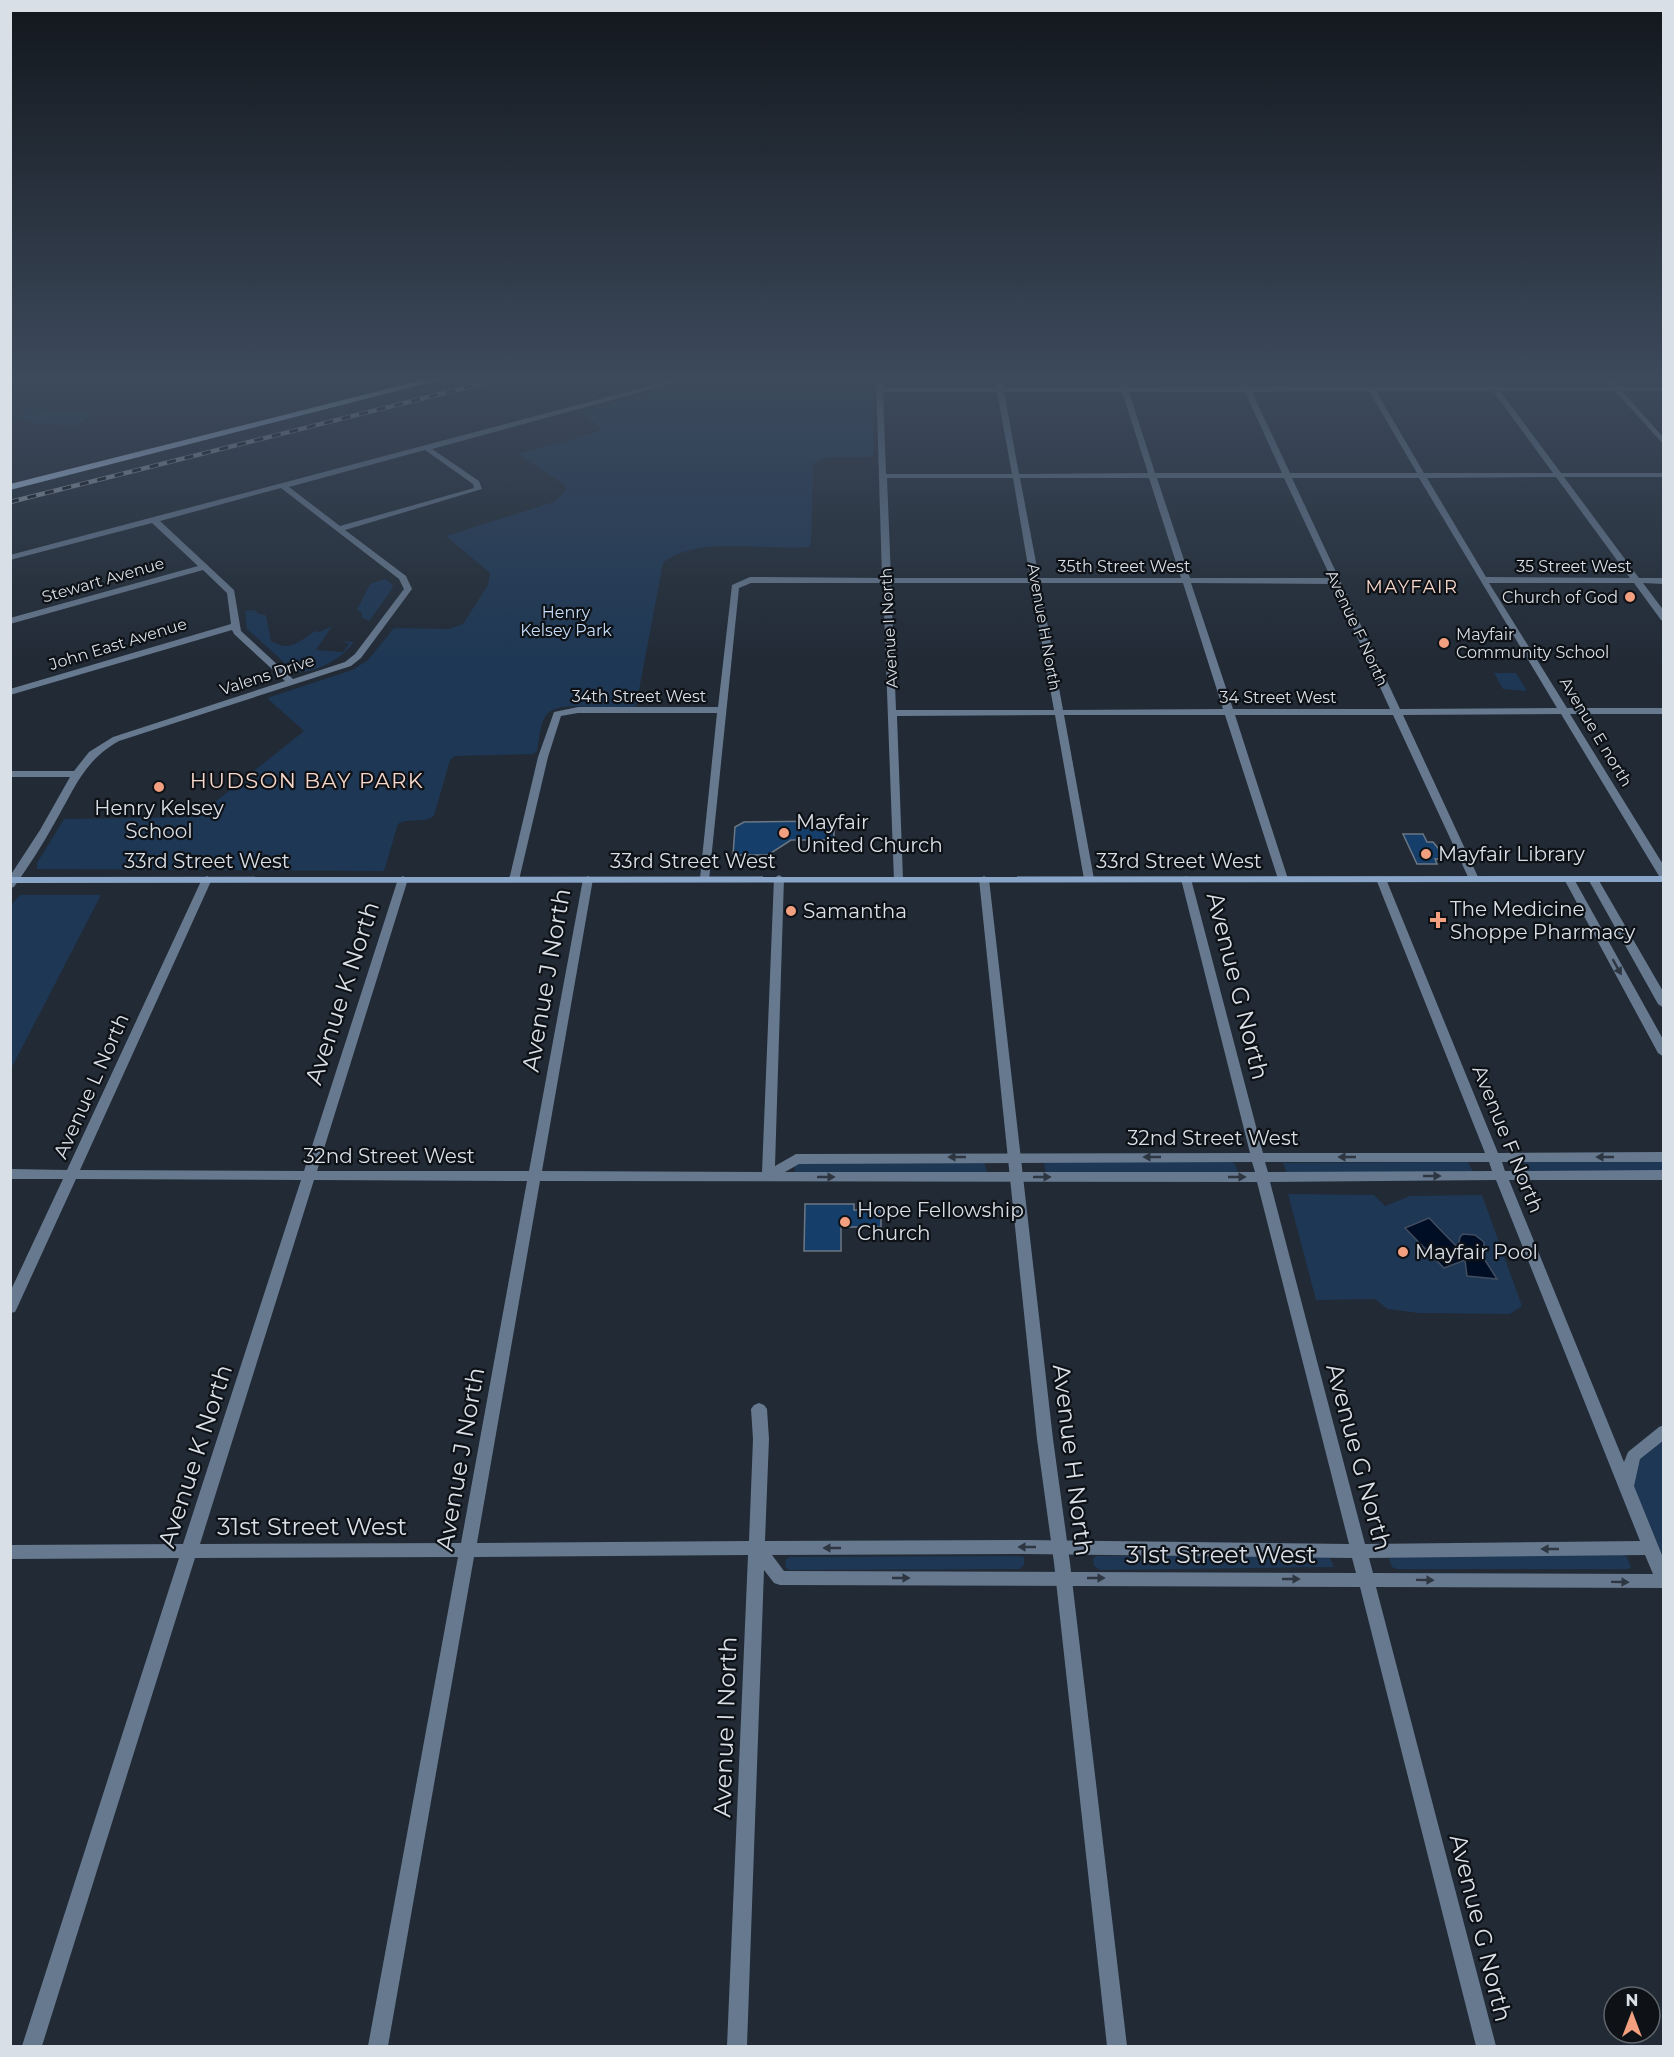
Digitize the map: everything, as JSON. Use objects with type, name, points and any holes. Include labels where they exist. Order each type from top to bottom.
[{"type":"highway","points":[[10,482],[49,472]]},
{"type":"highway","points":[[10,487],[70,472]]},
{"type":"main road","name":"33rd Street West","points":[[12,882],[207,879],[1593,879],[1664,877]]},
{"type":"street","points":[[10,558],[336,472]]},
{"type":"street","points":[[339,529],[478,489],[476,483],[460,472]]},
{"type":"street","name":"Avenue I North","points":[[884,472],[898,879]]},
{"type":"street","name":"Avenue H North","points":[[1015,472],[1089,879]]},
{"type":"street","points":[[1150,472],[1283,879]]},
{"type":"street","name":"Avenue F North","points":[[1286,472],[1474,879]]},
{"type":"street","name":"Avenue E north","points":[[1420,472],[1664,877]]},
{"type":"street","points":[[1554,472],[1664,618]]},
{"type":"street","points":[[884,476],[1664,475]]},
{"type":"street","name":"Valens Drive","points":[[12,882],[50,822],[75,774],[93,753],[116,740],[354,660],[408,589],[406,581],[283,486]]},
{"type":"street","points":[[154,520],[231,592],[237,632],[291,682]]},
{"type":"street","name":"Stewart Avenue","points":[[10,621],[204,567]]},
{"type":"street","name":"35th Street West","points":[[722,710],[735,587],[750,580],[1336,581]]},
{"type":"street","name":"35 Street West","points":[[1485,580],[1664,580]]},
{"type":"street","name":"John East Avenue","points":[[10,692],[235,626]]},
{"type":"street","name":"34th Street West","points":[[514,880],[543,757],[557,714],[578,710],[722,710]]},
{"type":"street","points":[[705,878],[722,710]]},
{"type":"street","name":"34 Street West","points":[[893,713],[1664,711]]},
{"type":"street","points":[[10,774],[75,774]]},
{"type":"street","points":[[768,1177],[779,878]]},
{"type":"street","name":"Avenue L North","points":[[10,1308],[207,879]]},
{"type":"street","name":"Avenue K North","points":[[32,2046],[403,879]]},
{"type":"street","name":"Avenue J North","points":[[378,2046],[588,879]]},
{"type":"street","name":"Avenue H North","points":[[984,879],[1045,1439],[1064,1578],[1118,2046]]},
{"type":"street","name":"Avenue G North","points":[[1186,879],[1486,2046]]},
{"type":"street","name":"Avenue F North","points":[[1381,879],[1664,1581]]},
{"type":"street","points":[[1569,879],[1664,1053]]},
{"type":"street","points":[[1593,879],[1664,1004]]},
{"type":"street","name":"32nd Street West","points":[[768,1177],[796,1159],[1664,1157]]},
{"type":"street","name":"32nd Street West","points":[[10,1174],[768,1177],[1664,1175]]},
{"type":"street","name":"Avenue I North","points":[[737,2046],[761,1439],[759,1410]]},
{"type":"street","points":[[1626,1487],[1633,1456],[1664,1431]]},
{"type":"street","name":"31st Street West","points":[[10,1552],[1060,1547],[1359,1550],[1650,1548]]},
{"type":"street","name":"31st Street West","points":[[757,1548],[780,1578],[1664,1581]]},
{"type":"green space","name":"Henry Kelsey Park","points":[[546,472],[813,472],[811,544],[808,547],[791,548],[732,546],[694,549],[677,554],[663,563],[636,706],[615,708],[576,706],[554,709],[545,717],[537,751],[533,754],[455,756],[450,760],[434,816],[425,820],[398,824],[384,871],[37,869],[37,863],[64,819],[196,817],[304,731],[267,698],[352,670],[368,660],[394,628],[448,629],[463,624],[488,585],[490,573],[446,536],[554,502],[566,490],[564,484]]},
{"type":"green space","points":[[385,579],[393,585],[392,589],[369,621],[361,617],[362,613],[357,610],[370,584]]},
{"type":"green space","points":[[256,610],[258,614],[266,615],[271,641],[279,645],[291,645],[316,631],[319,632],[332,626],[316,650],[343,652],[349,644],[342,641],[354,642],[342,654],[328,664],[296,673],[247,629],[245,611]]},
{"type":"green space","points":[[1494,673],[1516,673],[1527,691],[1503,689]]},
{"type":"green space","points":[[20,895],[101,895],[11,1069],[10,906]]},
{"type":"green space","points":[[984,1162],[987,1172],[795,1172],[794,1163]]},
{"type":"green space","points":[[1046,1162],[1232,1162],[1238,1172],[1046,1173],[1044,1164]]},
{"type":"green space","points":[[1468,1162],[1473,1172],[1287,1173],[1283,1163]]},
{"type":"green space","points":[[1524,1162],[1663,1162],[1663,1173],[1526,1172]]},
{"type":"green space","name":"Mayfair Pool","points":[[1288,1194],[1374,1195],[1385,1206],[1410,1196],[1482,1195],[1522,1306],[1510,1314],[1418,1313],[1388,1309],[1375,1299],[1316,1300]]},
{"type":"green space","points":[[1663,1431],[1663,1581],[1626,1487],[1629,1466]]},
{"type":"green space","points":[[1392,1555],[1623,1555],[1627,1557],[1631,1567],[1629,1569],[1397,1569],[1392,1567],[1389,1559]]},
{"type":"green space","points":[[1096,1556],[1329,1556],[1334,1567],[1100,1570],[1094,1566],[1093,1559]]},
{"type":"green space","points":[[790,1557],[1024,1557],[1024,1565],[1020,1569],[789,1570],[785,1567],[786,1559]]},
{"type":"shaded area","points":[[1429,1218],[1458,1248],[1460,1237],[1463,1234],[1475,1235],[1484,1242],[1483,1257],[1497,1279],[1467,1276],[1465,1260],[1444,1268],[1405,1228]]},
{"type":"building","name":"Mayfair United Church","points":[[834,821],[834,840],[791,840],[768,855],[733,855],[735,827],[744,822]]},
{"type":"building","name":"Mayfair Library","points":[[1403,834],[1423,834],[1427,842],[1433,842],[1438,848],[1443,859],[1435,859],[1437,864],[1417,864]]},
{"type":"building","name":"Hope Fellowship Church","points":[[805,1204],[854,1204],[854,1210],[881,1210],[881,1227],[841,1227],[841,1251],[804,1251]]},
{"type":"railway","points":[[10,502],[130,472]]},
{"type":"place","name":"Church of God","points":[[1630,597]]},
{"type":"place","name":"Mayfair Community School","points":[[1444,643]]},
{"type":"place","name":"Henry Kelsey School","points":[[159,787]]},
{"type":"place","name":"Mayfair United Church","points":[[784,833]]},
{"type":"place","name":"Mayfair Library","points":[[1426,854]]},
{"type":"place","name":"Samantha","points":[[791,911]]},
{"type":"place","name":"The Medicine Shoppe Pharmacy","points":[[1438,920]]},
{"type":"place","name":"Hope Fellowship Church","points":[[845,1222]]},
{"type":"place","name":"Mayfair Pool","points":[[1403,1252]]},
{"type":"district","name":"MAYFAIR","points":[[1412,587]]},
{"type":"district","name":"HUDSON BAY PARK","points":[[307,780]]}]
